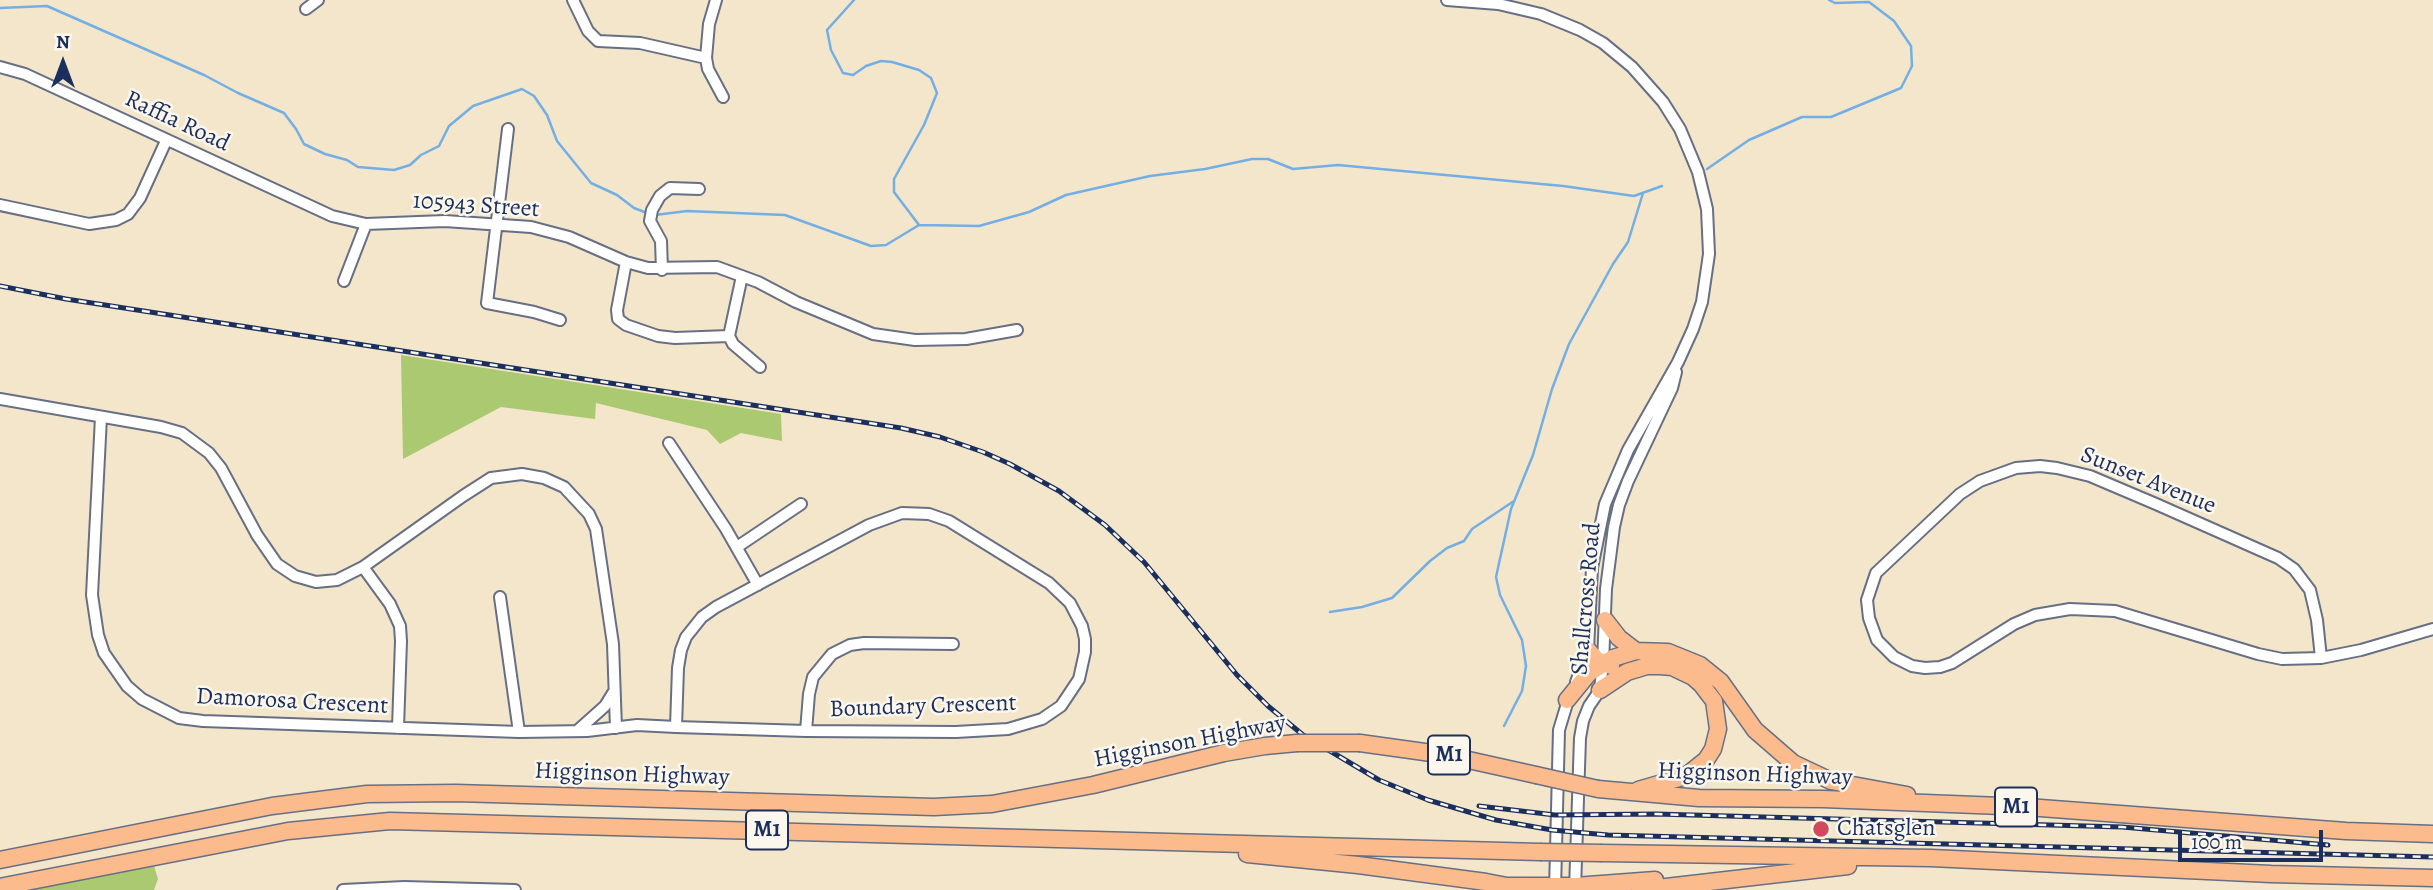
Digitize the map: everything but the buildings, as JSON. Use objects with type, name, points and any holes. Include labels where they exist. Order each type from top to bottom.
[{"type":"highway","points":[[1605,621],[1619,638],[1636,651]]},
{"type":"highway","points":[[1588,650],[1603,663],[1637,668],[1672,667],[1702,684],[1714,701],[1718,729],[1713,749],[1699,767],[1677,779],[1629,793]]},
{"type":"highway","points":[[1567,700],[1589,673],[1603,663],[1636,651],[1668,652],[1700,665],[1727,689],[1755,730],[1793,763],[1817,776],[1846,785],[1884,789],[1944,804]]},
{"type":"highway","points":[[1600,690],[1619,676],[1637,668]]},
{"type":"highway","name":"Higginson Highway","points":[[0,860],[272,806],[379,793],[934,807],[992,804],[1083,787],[1224,753],[1297,743],[1360,743],[1446,755],[1598,789],[1629,793],[1699,798],[1944,804],[2346,831],[2433,834]]},
{"type":"highway","name":"Higginson Highway","points":[[2,887],[288,831],[390,821],[1540,852],[1931,858],[2271,874],[2433,878]]},
{"type":"highway","points":[[1112,841],[1358,865],[1511,888],[1575,888],[1704,876],[1744,877]]},
{"type":"highway","points":[[1640,890],[1931,858]]},
{"type":"street","points":[[306,9],[318,0]]},
{"type":"street","points":[[573,0],[587,31],[598,41],[640,43],[706,58]]},
{"type":"street","points":[[716,0],[709,24],[706,58],[723,97]]},
{"type":"street","name":"Shallcross Road","points":[[1447,0],[1521,8],[1580,30],[1603,43],[1632,67],[1663,102],[1691,151],[1707,209],[1707,270],[1702,302],[1693,330],[1628,450],[1605,504],[1592,568],[1588,650],[1582,670],[1567,700],[1559,730],[1555,888]]},
{"type":"street","name":"Raffia Road","points":[[0,67],[25,74],[298,201]]},
{"type":"street","points":[[508,130],[486,300],[489,305],[522,309],[560,320]]},
{"type":"street","points":[[0,205],[77,223],[102,224],[116,220],[128,214],[140,198],[166,141]]},
{"type":"street","points":[[662,270],[660,241],[650,220],[652,209],[670,188],[699,189]]},
{"type":"street","name":"105943 Street","points":[[298,201],[332,216],[366,224],[433,221],[544,230],[569,237],[626,261],[662,270],[705,266],[742,276],[873,334],[915,340],[966,339],[1017,330]]},
{"type":"street","points":[[344,281],[366,224]]},
{"type":"street","points":[[626,261],[617,310],[620,321],[642,332],[658,336],[729,336]]},
{"type":"street","points":[[742,276],[729,336],[733,344],[760,367]]},
{"type":"street","name":"Shallcross Road","points":[[1575,888],[1580,738],[1589,706],[1600,690],[1606,589],[1619,505],[1672,388],[1678,362]]},
{"type":"street","points":[[0,399],[182,433],[197,443],[220,468],[270,556],[295,576],[316,582],[331,581],[363,567],[491,478],[522,474],[544,478],[564,486],[589,514],[596,529],[613,643],[616,728]]},
{"type":"street","name":"Damorosa Crescent","points":[[102,417],[93,615],[104,653],[127,686],[159,709],[179,718],[203,722],[519,732],[577,731],[638,725],[676,727]]},
{"type":"street","points":[[669,443],[737,547],[758,585]]},
{"type":"street","name":"Sunset Avenue","points":[[2321,658],[2317,620],[2310,590],[2294,569],[2278,558],[2156,504],[2090,476],[2057,468],[2016,468],[1980,481],[1960,494],[1876,573],[1867,600],[1869,618],[1877,640],[1894,657],[1912,666],[1924,668],[1952,663],[2014,624],[2035,615],[2070,608],[2115,611],[2282,659],[2321,658],[2361,650],[2433,629]]},
{"type":"street","points":[[737,547],[801,504]]},
{"type":"street","name":"Boundary Crescent","points":[[902,513],[929,514],[949,521],[1049,583],[1070,603],[1082,626],[1085,652],[1079,679],[1060,706],[1030,724],[1008,729],[956,732],[676,727],[678,668],[686,637],[702,617],[881,519],[902,513]]},
{"type":"street","points":[[363,567],[390,604],[400,626],[398,728]]},
{"type":"street","points":[[500,597],[519,732]]},
{"type":"street","points":[[806,731],[808,694],[813,677],[832,654],[850,645],[864,643],[953,644]]},
{"type":"street","points":[[577,731],[605,706],[613,692]]},
{"type":"street","points":[[343,890],[515,890]]},
{"type":"green space","points":[[401,355],[781,414],[782,441],[741,433],[720,444],[707,430],[596,403],[595,419],[501,407],[403,459]]},
{"type":"green space","points":[[152,859],[158,879],[154,890],[0,890]]},
{"type":"waterway","points":[[854,0],[827,30],[831,50],[843,73],[853,75],[866,66],[881,61],[892,62],[919,70],[931,78],[937,93],[924,125],[894,179],[894,192],[919,225]]},
{"type":"waterway","points":[[1707,169],[1749,140],[1802,117],[1831,117],[1901,88],[1912,66],[1911,46],[1894,21],[1869,2],[1835,3],[1829,0]]},
{"type":"waterway","points":[[0,8],[47,6],[204,75],[284,113],[304,144],[347,160],[358,167],[394,170],[410,165],[421,155],[439,146],[449,126],[473,106],[522,89],[534,96],[547,115],[557,141],[591,183],[647,213]]},
{"type":"waterway","points":[[655,215],[687,211],[785,215],[871,246],[886,245],[919,225],[979,226],[1029,212],[1066,195],[1150,176],[1205,169],[1252,159],[1268,159],[1293,169],[1338,165],[1563,186],[1634,196],[1662,186]]},
{"type":"waterway","points":[[1504,726],[1522,691],[1526,666],[1522,640],[1500,595],[1496,577],[1511,509],[1533,455],[1552,389],[1569,344],[1628,242],[1643,193]]},
{"type":"waterway","points":[[1330,612],[1362,607],[1392,598],[1430,561],[1447,548],[1464,541],[1472,529],[1514,501]]},
{"type":"railway","points":[[0,286],[66,299],[901,428],[940,437],[983,452],[1059,491],[1105,525],[1144,562],[1237,675],[1303,735],[1379,780],[1428,800],[1496,820],[1552,830],[1608,835],[2433,857]]},
{"type":"railway","points":[[1479,806],[1555,815],[1656,814],[2122,827],[2328,845]]},
{"type":"place","name":"Chatsglen","points":[[1821,829]]}]
